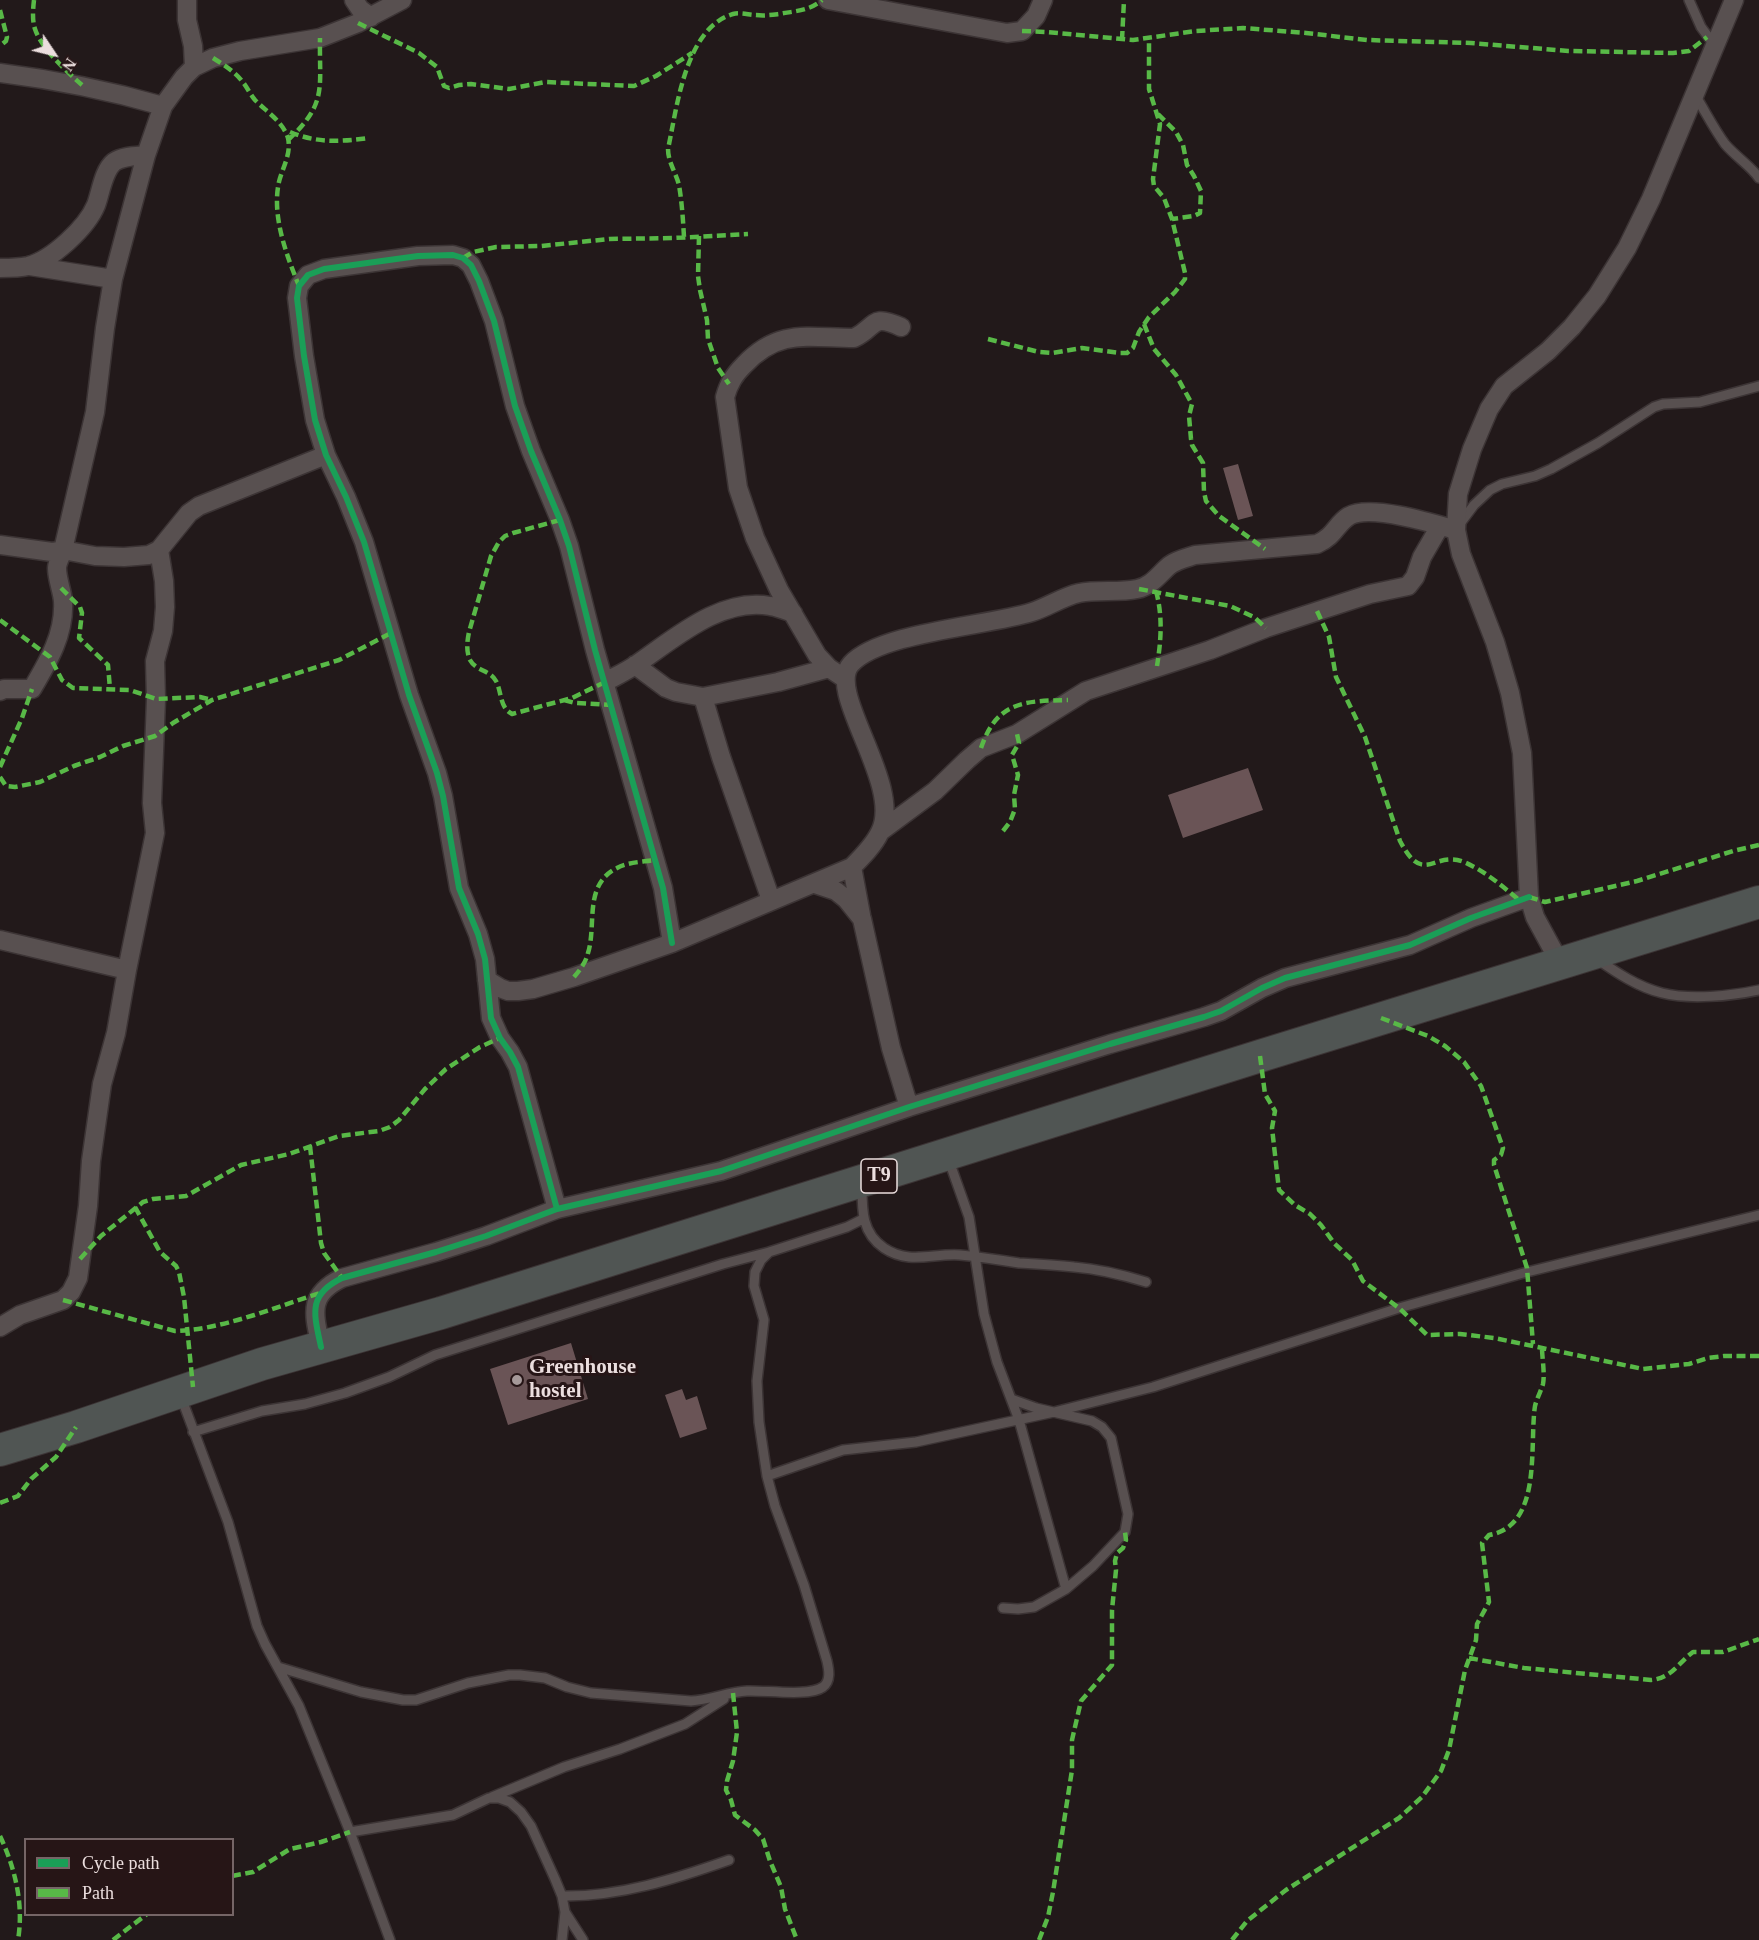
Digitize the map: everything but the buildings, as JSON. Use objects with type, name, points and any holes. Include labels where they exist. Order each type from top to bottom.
[{"type":"highway","name":"T9","points":[[0,1450],[262,1364],[441,1312],[1759,902]]},
{"type":"street","points":[[187,0],[187,20],[193,46],[194,67]]},
{"type":"street","points":[[354,0],[370,17]]},
{"type":"street","points":[[828,0],[1007,33],[1022,31],[1036,16],[1043,0]]},
{"type":"street","points":[[487,980],[508,991],[533,989],[574,977],[672,943],[771,900],[815,884],[852,867],[865,854],[881,831],[935,791],[981,748],[1017,734],[1086,691],[1210,650],[1286,621],[1370,594],[1408,586],[1415,578],[1422,557],[1448,528],[1472,449],[1489,409],[1504,386],[1548,351],[1572,327],[1598,296],[1627,248],[1651,199],[1734,0]]},
{"type":"street","points":[[0,691],[32,689],[50,657],[61,627],[63,601],[57,567],[95,412],[113,279],[146,155],[163,106],[194,67],[213,58],[240,51],[320,38],[370,17],[395,2]]},
{"type":"street","points":[[0,73],[72,83],[163,106]]},
{"type":"street","points":[[30,266],[43,260],[79,231],[96,206],[107,172],[113,163],[121,159],[146,155]]},
{"type":"street","points":[[557,1209],[518,1067],[491,1018],[485,959],[455,871],[437,773],[409,695],[364,542],[326,455],[315,420],[297,298],[300,286],[308,275],[335,267],[418,256],[453,255],[464,258],[471,265],[494,321],[515,406],[560,520],[663,888],[672,943]]},
{"type":"street","points":[[0,268],[30,266],[113,279]]},
{"type":"street","points":[[844,678],[829,668],[817,655],[792,613],[763,555],[738,488],[725,397],[735,374],[764,347],[781,339],[795,337],[854,338],[873,323],[882,320],[901,327]]},
{"type":"street","points":[[0,545],[52,552],[63,550],[95,556],[149,555],[159,550],[183,520],[199,506],[326,455]]},
{"type":"street","points":[[881,831],[885,804],[880,778],[852,708],[844,678],[849,665],[864,653],[897,640],[1034,612],[1077,593],[1139,589],[1149,585],[1170,565],[1195,555],[1317,544],[1334,534],[1343,521],[1358,513],[1402,516],[1448,528],[1461,554],[1495,642],[1510,693],[1520,743],[1526,814],[1529,897],[1535,917],[1575,959]]},
{"type":"street","points":[[0,1328],[20,1315],[63,1300],[71,1292],[78,1278],[102,1084],[116,1033],[155,833],[152,803],[156,699],[155,661],[163,631],[165,607],[159,550]]},
{"type":"street","points":[[605,682],[635,665],[705,618],[731,609],[753,606],[769,606],[792,613]]},
{"type":"street","points":[[635,665],[666,688],[703,697],[777,682],[829,668]]},
{"type":"street","points":[[703,697],[721,757],[771,900]]},
{"type":"street","points":[[852,867],[891,1048],[909,1107]]},
{"type":"street","points":[[815,884],[836,891],[846,899],[862,919]]},
{"type":"street","points":[[321,1347],[315,1321],[316,1306],[320,1293],[328,1285],[342,1278],[436,1252],[557,1209],[721,1171],[909,1107],[1204,1017],[1221,1011],[1285,978],[1410,945],[1471,918],[1529,897]]},
{"type":"street","points":[[0,940],[127,970]]},
{"type":"lane","points":[[1689,0],[1701,27],[1715,46]]},
{"type":"lane","points":[[1695,94],[1725,143],[1740,160],[1756,172],[1759,178]]},
{"type":"lane","points":[[1448,528],[1490,490],[1551,469],[1598,443],[1654,407],[1663,404],[1700,402],[1759,386]]},
{"type":"lane","points":[[1575,959],[1663,993],[1697,996],[1759,990]]},
{"type":"lane","points":[[947,1154],[969,1217],[984,1314],[997,1362],[1019,1420],[1066,1588]]},
{"type":"lane","points":[[863,1181],[863,1219],[866,1228],[873,1239],[899,1255],[918,1258],[957,1255],[1077,1267],[1124,1275],[1146,1282]]},
{"type":"lane","points":[[767,1476],[843,1450],[916,1442],[1054,1412],[1153,1387],[1399,1308],[1527,1272],[1759,1215]]},
{"type":"lane","points":[[193,1432],[262,1411],[305,1404],[345,1393],[389,1377],[435,1356],[723,1264],[837,1231],[863,1219]]},
{"type":"lane","points":[[278,1666],[361,1692],[403,1700],[416,1700],[468,1683],[508,1675],[544,1678],[591,1693],[691,1701],[708,1700],[745,1691],[815,1691],[824,1687],[828,1682],[827,1661],[813,1610],[775,1506],[767,1476],[759,1422],[757,1396],[764,1320],[754,1286],[755,1272],[761,1260],[769,1252]]},
{"type":"lane","points":[[179,1392],[228,1522],[257,1626],[299,1706],[350,1832],[390,1940]]},
{"type":"lane","points":[[1003,1608],[1018,1610],[1034,1607],[1066,1588],[1093,1566],[1125,1532],[1128,1514],[1111,1437],[1102,1427],[1092,1421],[1036,1408],[1011,1399]]},
{"type":"lane","points":[[350,1832],[453,1815],[564,1767],[686,1724],[733,1693]]},
{"type":"lane","points":[[489,1798],[499,1798],[510,1802],[531,1826],[562,1896],[565,1912],[562,1940]]},
{"type":"lane","points":[[562,1896],[593,1896],[625,1890],[661,1882],[729,1860]]},
{"type":"lane","points":[[565,1912],[583,1940]]},
{"type":"marked path","points":[[34,0],[33,22],[38,36],[55,59],[82,85]]},
{"type":"marked path","points":[[684,237],[679,185],[668,149],[680,92],[694,52],[704,35],[717,22],[733,14],[779,14],[807,8],[822,0]]},
{"type":"marked path","points":[[1122,40],[1124,0]]},
{"type":"marked path","points":[[0,10],[7,37],[0,46]]},
{"type":"marked path","points":[[358,23],[419,53],[437,67],[444,86],[449,88],[471,84],[509,89],[545,82],[634,86],[656,76],[692,53]]},
{"type":"marked path","points":[[1022,31],[1133,40],[1196,31],[1243,28],[1367,40],[1471,43],[1568,51],[1673,53],[1689,51],[1707,37]]},
{"type":"marked path","points":[[288,140],[310,115],[319,94],[320,38]]},
{"type":"marked path","points":[[988,339],[1039,352],[1052,353],[1082,348],[1127,353],[1133,348],[1139,332],[1149,317],[1185,279],[1172,219],[1164,198],[1154,186],[1160,124],[1149,89],[1149,39]]},
{"type":"marked path","points":[[213,58],[244,83],[255,100],[279,122],[286,132],[289,145],[279,181],[277,212],[286,250],[299,286]]},
{"type":"marked path","points":[[1158,114],[1176,132],[1183,145],[1187,165],[1201,191],[1200,213],[1172,219]]},
{"type":"marked path","points":[[290,132],[328,141],[368,138]]},
{"type":"marked path","points":[[463,258],[473,252],[496,247],[541,246],[609,239],[748,234]]},
{"type":"marked path","points":[[699,236],[698,276],[707,320],[708,339],[718,368],[729,384]]},
{"type":"marked path","points":[[1144,324],[1154,349],[1176,375],[1192,404],[1189,416],[1191,439],[1203,463],[1206,501],[1219,516],[1265,549]]},
{"type":"marked path","points":[[560,520],[513,533],[505,536],[499,542],[491,556],[469,632],[467,646],[469,657],[473,664],[493,677],[505,707],[512,714],[572,698],[605,682]]},
{"type":"marked path","points":[[61,588],[80,607],[82,613],[79,638],[108,665],[110,689]]},
{"type":"marked path","points":[[1139,589],[1230,606],[1254,617],[1266,628]]},
{"type":"marked path","points":[[1156,591],[1161,629],[1157,666]]},
{"type":"marked path","points":[[1317,611],[1329,637],[1336,677],[1365,737],[1400,841],[1408,855],[1423,865],[1444,860],[1464,862],[1486,874],[1519,900]]},
{"type":"marked path","points":[[0,620],[50,657],[62,680],[73,688],[130,690],[156,699],[200,697],[212,700]]},
{"type":"marked path","points":[[0,777],[6,786],[15,787],[40,782],[123,746],[155,736],[212,700],[339,660],[391,633]]},
{"type":"marked path","points":[[0,767],[32,689]]},
{"type":"marked path","points":[[564,700],[575,703],[611,705]]},
{"type":"marked path","points":[[981,748],[995,721],[1004,712],[1025,703],[1068,700]]},
{"type":"marked path","points":[[1003,831],[1010,822],[1015,809],[1014,795],[1018,775],[1012,755],[1019,743],[1017,734]]},
{"type":"marked path","points":[[1529,897],[1545,902],[1637,881],[1759,845]]},
{"type":"marked path","points":[[574,977],[588,953],[593,906],[599,884],[606,875],[621,866],[654,860]]},
{"type":"marked path","points":[[1381,1018],[1428,1036],[1445,1046],[1464,1062],[1481,1086],[1503,1148],[1501,1155],[1494,1160],[1494,1165],[1527,1268],[1533,1344]]},
{"type":"marked path","points":[[80,1259],[101,1236],[143,1202],[186,1196],[241,1165],[289,1154],[339,1136],[379,1131],[390,1127],[446,1069],[480,1047],[500,1038]]},
{"type":"marked path","points":[[1260,1056],[1265,1094],[1275,1111],[1272,1128],[1279,1190],[1321,1225],[1334,1243],[1352,1260],[1363,1281],[1399,1308],[1427,1335],[1460,1334],[1494,1338],[1643,1369],[1689,1364],[1724,1356],[1759,1356]]},
{"type":"marked path","points":[[310,1146],[321,1243],[324,1253],[342,1278]]},
{"type":"marked path","points":[[135,1207],[160,1252],[176,1266],[179,1272],[184,1297],[193,1387]]},
{"type":"marked path","points":[[63,1300],[175,1331],[211,1327],[320,1293]]},
{"type":"marked path","points":[[1232,1940],[1247,1921],[1286,1890],[1399,1818],[1422,1797],[1441,1771],[1449,1750],[1465,1670],[1476,1640],[1477,1624],[1489,1602],[1482,1543],[1489,1535],[1506,1528],[1518,1517],[1526,1501],[1532,1462],[1535,1406],[1544,1380],[1542,1347]]},
{"type":"marked path","points":[[0,1503],[18,1496],[31,1479],[56,1457],[76,1427]]},
{"type":"marked path","points":[[1039,1940],[1048,1917],[1053,1892],[1072,1770],[1072,1740],[1081,1701],[1112,1665],[1115,1561],[1117,1553],[1123,1548],[1126,1540],[1125,1532]]},
{"type":"marked path","points":[[1469,1658],[1524,1668],[1651,1680],[1670,1673],[1693,1652],[1723,1652],[1759,1639]]},
{"type":"marked path","points":[[733,1693],[737,1732],[726,1790],[735,1815],[763,1839],[797,1940]]},
{"type":"marked path","points":[[234,1876],[253,1872],[290,1849],[350,1832]]},
{"type":"marked path","points":[[0,1836],[17,1886],[20,1913],[18,1940]]},
{"type":"marked path","points":[[113,1940],[144,1916]]},
{"type":"cycle path","points":[[557,1209],[518,1067],[491,1018],[485,959],[478,934],[459,888],[437,773],[409,695],[364,542],[326,455],[315,420],[297,298],[299,286],[308,275],[324,269],[418,256],[453,255],[463,258],[471,265],[494,321],[515,406],[569,546],[595,650],[663,888],[672,943]]},
{"type":"cycle path","points":[[321,1347],[315,1315],[318,1299],[323,1291],[342,1278],[486,1236],[557,1209],[721,1171],[909,1107],[1204,1017],[1221,1011],[1285,978],[1410,945],[1471,918],[1529,897]]},
{"type":"place","name":"Greenhouse hostel","points":[[517,1380]]}]
